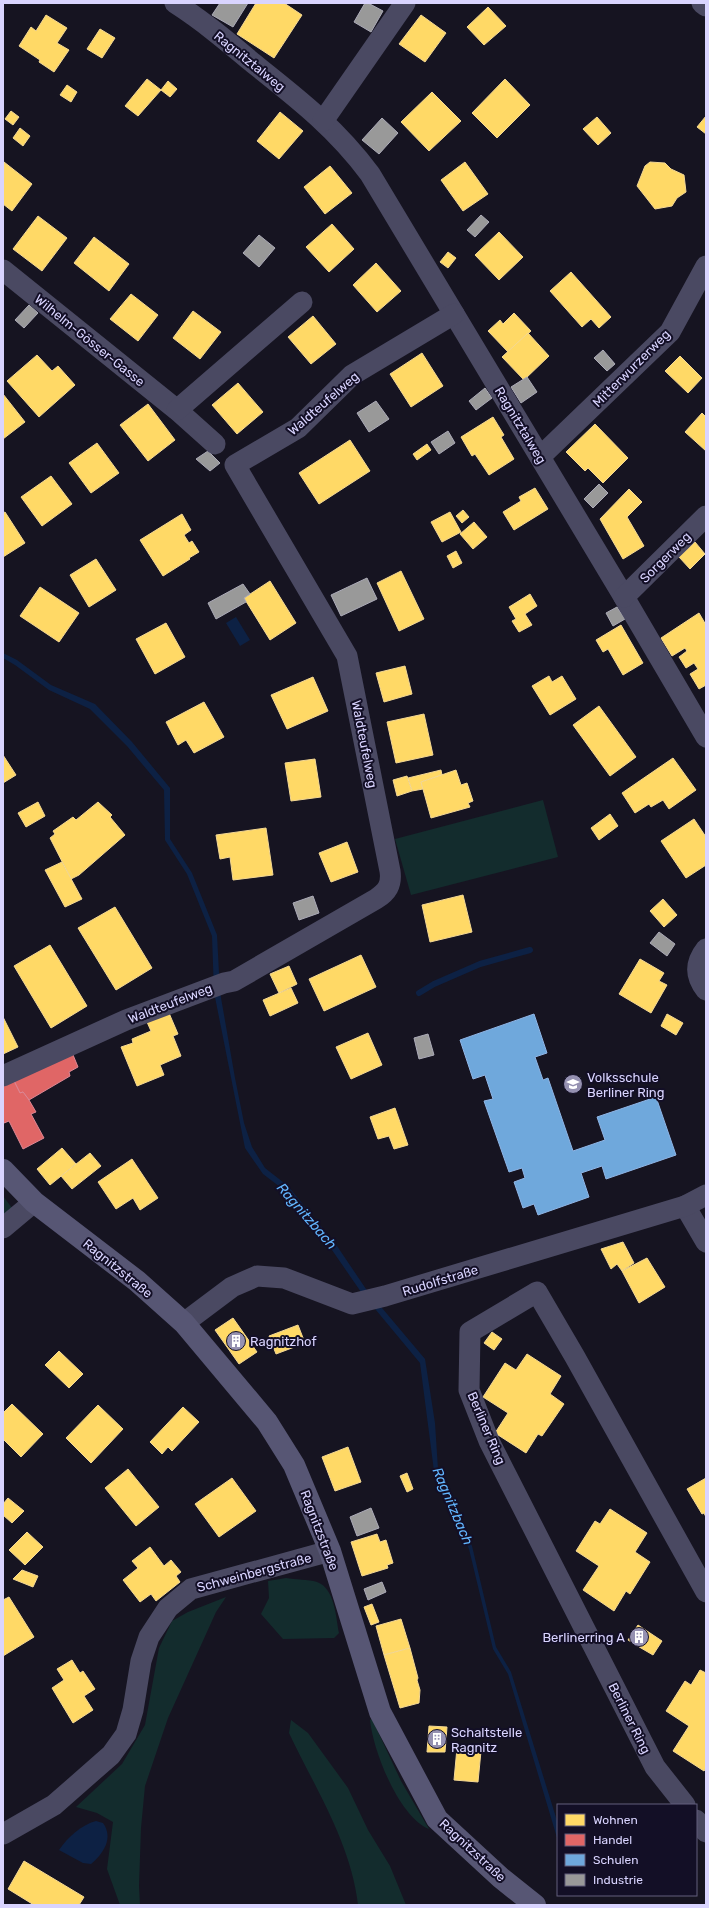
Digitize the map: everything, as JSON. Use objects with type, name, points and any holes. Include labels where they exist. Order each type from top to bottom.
[{"type":"main road","name":"Ragnitzstraße","points":[[3,1170],[34,1202],[137,1281],[184,1323],[267,1422],[294,1465],[330,1551],[380,1712],[437,1819],[501,1878],[535,1905]]},
{"type":"street","name":"Ragnitztalweg","points":[[175,3],[216,33],[323,121],[351,149],[370,174],[624,597],[706,737]]},
{"type":"street","points":[[323,121],[405,3]]},
{"type":"street","points":[[702,3],[706,6]]},
{"type":"street","name":"Mitterwurzerweg","points":[[540,457],[670,332],[706,266]]},
{"type":"street","name":"Wilhelm-Gösser-Gasse","points":[[3,270],[177,410],[215,444]]},
{"type":"street","points":[[177,410],[302,302]]},
{"type":"street","name":"Waldteufelweg","points":[[3,1076],[126,1020],[217,985],[234,982],[376,899],[387,891],[391,878],[347,656],[235,465],[298,428],[352,375],[454,314]]},
{"type":"street","name":"Sorgerweg","points":[[624,597],[706,516]]},
{"type":"street","points":[[706,949],[698,962],[697,970],[700,982],[706,990]]},
{"type":"street","name":"Rudolfstraße","points":[[184,1323],[232,1287],[257,1276],[284,1278],[352,1304],[384,1296],[685,1206],[706,1195]]},
{"type":"street","points":[[3,1228],[34,1202]]},
{"type":"street","points":[[685,1206],[706,1242]]},
{"type":"street","name":"Berliner Ring","points":[[684,1804],[655,1767],[489,1441],[469,1390],[470,1332],[537,1292],[575,1357],[706,1592]]},
{"type":"street","name":"Schweinbergstraße","points":[[3,1834],[54,1805],[111,1755],[126,1734],[134,1710],[142,1661],[149,1637],[168,1608],[192,1588],[330,1551]]},
{"type":"street","points":[[697,1821],[706,1832]]},
{"type":"green space","points":[[543,800],[558,857],[411,895],[395,839]]},
{"type":"green space","points":[[3,1196],[12,1208],[3,1216]]},
{"type":"green space","points":[[286,1578],[317,1582],[328,1590],[334,1604],[339,1633],[334,1638],[283,1639],[261,1614],[269,1598],[268,1581]]},
{"type":"green space","points":[[226,1597],[216,1612],[168,1718],[145,1786],[141,1828],[139,1886],[140,1905],[120,1905],[107,1869],[113,1822],[97,1813],[76,1807],[122,1764],[145,1725],[159,1648],[172,1621],[188,1612]]},
{"type":"green space","points":[[372,1719],[401,1781],[429,1829],[418,1822],[408,1811],[389,1782],[376,1748],[370,1720]]},
{"type":"green space","points":[[291,1720],[308,1733],[348,1788],[368,1830],[390,1866],[406,1905],[358,1905],[354,1882],[340,1838],[331,1816],[289,1733]]},
{"type":"water","points":[[236,617],[250,640],[240,646],[226,623]]},
{"type":"water","name":"Ragnitzbach","points":[[3,653],[17,660],[51,685],[95,704],[132,742],[170,788],[170,839],[192,873],[217,935],[220,992],[244,1123],[252,1147],[265,1168],[288,1186],[337,1246],[366,1289],[425,1359],[435,1423],[438,1469],[472,1546],[496,1647],[511,1672],[557,1821],[557,1838],[508,1674],[493,1649],[469,1549],[434,1471],[420,1363],[361,1292],[332,1250],[284,1190],[263,1174],[245,1148],[214,992],[212,936],[187,874],[165,840],[164,790],[127,746],[90,709],[49,690],[3,658]]},
{"type":"water","points":[[96,1821],[103,1823],[106,1829],[107,1840],[103,1851],[91,1864],[83,1863],[59,1850],[75,1832],[85,1825]]},
{"type":"building: Wohnen","points":[[256,3],[284,3],[302,15],[274,58],[237,34]]},
{"type":"building: Wohnen","points":[[488,7],[506,26],[484,45],[467,27]]},
{"type":"building: Wohnen","points":[[46,15],[67,28],[57,43],[69,50],[54,72],[39,62],[40,60],[19,46],[31,27],[36,31]]},
{"type":"building: Wohnen","points":[[421,15],[446,33],[425,62],[399,44]]},
{"type":"building: Wohnen","points":[[100,29],[115,38],[102,58],[87,49]]},
{"type":"building: Wohnen","points":[[147,79],[161,90],[138,116],[125,106]]},
{"type":"building: Wohnen","points":[[505,79],[530,105],[497,138],[472,113]]},
{"type":"building: Wohnen","points":[[168,81],[177,89],[170,97],[161,90]]},
{"type":"building: Wohnen","points":[[67,85],[77,92],[71,102],[60,95]]},
{"type":"building: Wohnen","points":[[432,92],[461,121],[429,151],[401,122]]},
{"type":"building: Wohnen","points":[[11,111],[19,117],[13,125],[5,119]]},
{"type":"building: Wohnen","points":[[280,112],[303,131],[279,159],[257,141]]},
{"type":"building: Wohnen","points":[[706,116],[706,134],[697,127]]},
{"type":"building: Wohnen","points":[[597,117],[611,133],[598,145],[583,129]]},
{"type":"building: Wohnen","points":[[20,128],[30,136],[23,146],[13,138]]},
{"type":"building: Wohnen","points":[[4,162],[32,184],[12,211],[3,204]]},
{"type":"building: Wohnen","points":[[465,162],[488,194],[463,211],[441,180]]},
{"type":"building: Wohnen","points":[[650,162],[665,163],[671,169],[684,175],[686,192],[677,198],[672,206],[655,209],[637,186],[645,166]]},
{"type":"building: Wohnen","points":[[330,166],[352,193],[325,214],[304,187]]},
{"type":"building: Wohnen","points":[[38,216],[67,238],[42,271],[13,249]]},
{"type":"building: Wohnen","points":[[332,224],[354,249],[329,272],[306,247]]},
{"type":"building: Wohnen","points":[[499,232],[523,257],[499,280],[475,255]]},
{"type":"building: Wohnen","points":[[94,237],[129,264],[109,291],[74,263]]},
{"type":"building: Wohnen","points":[[448,252],[456,258],[448,268],[440,262]]},
{"type":"building: Wohnen","points":[[376,263],[401,291],[377,312],[353,285]]},
{"type":"building: Wohnen","points":[[571,272],[611,317],[599,328],[591,319],[582,327],[550,291]]},
{"type":"building: Wohnen","points":[[131,294],[158,315],[138,341],[110,319]]},
{"type":"building: Wohnen","points":[[193,311],[221,332],[200,359],[173,338]]},
{"type":"building: Wohnen","points":[[514,313],[531,331],[508,352],[488,331],[500,320],[503,324]]},
{"type":"building: Wohnen","points":[[313,316],[336,344],[311,364],[288,337]]},
{"type":"building: Wohnen","points":[[528,333],[549,356],[524,380],[502,357]]},
{"type":"building: Wohnen","points":[[422,353],[443,386],[411,407],[390,374]]},
{"type":"building: Wohnen","points":[[37,355],[52,371],[58,366],[75,385],[39,417],[7,381]]},
{"type":"building: Wohnen","points":[[680,356],[702,378],[688,393],[665,371]]},
{"type":"building: Wohnen","points":[[238,383],[263,412],[237,434],[212,405]]},
{"type":"building: Wohnen","points":[[3,394],[25,422],[3,439]]},
{"type":"building: Wohnen","points":[[148,404],[175,440],[148,461],[120,425]]},
{"type":"building: Wohnen","points":[[702,413],[706,417],[706,451],[685,432]]},
{"type":"building: Wohnen","points":[[493,417],[504,435],[501,437],[514,459],[489,475],[475,454],[472,456],[461,437]]},
{"type":"building: Wohnen","points":[[595,424],[628,458],[603,483],[588,468],[585,471],[566,452]]},
{"type":"building: Wohnen","points":[[350,440],[370,471],[319,504],[299,473]]},
{"type":"building: Wohnen","points":[[97,443],[119,473],[91,493],[69,463]]},
{"type":"building: Wohnen","points":[[427,444],[431,450],[417,460],[413,454]]},
{"type":"building: Wohnen","points":[[51,476],[72,504],[42,526],[21,497]]},
{"type":"building: Wohnen","points":[[535,488],[548,509],[514,530],[503,512],[521,501],[519,497]]},
{"type":"building: Wohnen","points":[[629,489],[642,502],[627,517],[644,546],[623,559],[600,519]]},
{"type":"building: Wohnen","points":[[463,510],[469,517],[462,523],[456,516]]},
{"type":"building: Wohnen","points":[[5,512],[25,543],[3,557],[3,513]]},
{"type":"building: Wohnen","points":[[450,512],[461,532],[442,542],[431,522]]},
{"type":"building: Wohnen","points":[[182,514],[191,530],[184,535],[189,543],[192,541],[199,552],[163,576],[140,540]]},
{"type":"building: Wohnen","points":[[474,522],[487,537],[473,549],[460,534]]},
{"type":"building: Wohnen","points":[[695,542],[705,554],[690,569],[679,557]]},
{"type":"building: Wohnen","points":[[456,551],[462,563],[453,568],[447,556]]},
{"type":"building: Wohnen","points":[[96,559],[116,590],[89,607],[70,575]]},
{"type":"building: Wohnen","points":[[401,571],[424,619],[399,631],[377,583]]},
{"type":"building: Wohnen","points":[[270,581],[296,623],[270,640],[244,598]]},
{"type":"building: Wohnen","points":[[40,587],[79,613],[59,642],[20,616]]},
{"type":"building: Wohnen","points":[[530,594],[537,606],[525,614],[532,625],[519,632],[512,621],[516,619],[509,607]]},
{"type":"building: Wohnen","points":[[699,613],[706,625],[706,685],[699,689],[690,674],[698,669],[694,663],[686,668],[679,657],[687,651],[685,648],[672,656],[661,638]]},
{"type":"building: Wohnen","points":[[166,623],[185,657],[155,674],[136,639]]},
{"type":"building: Wohnen","points":[[621,625],[643,663],[623,675],[608,649],[603,652],[596,640]]},
{"type":"building: Wohnen","points":[[405,666],[412,694],[384,702],[376,673]]},
{"type":"building: Wohnen","points":[[549,676],[552,682],[562,676],[576,699],[550,715],[532,686]]},
{"type":"building: Wohnen","points":[[313,677],[328,711],[287,729],[271,695]]},
{"type":"building: Wohnen","points":[[204,702],[224,737],[194,753],[186,740],[178,745],[166,722]]},
{"type":"building: Wohnen","points":[[599,706],[636,757],[610,776],[573,725]]},
{"type":"building: Wohnen","points":[[424,714],[433,755],[396,763],[387,722]]},
{"type":"building: Wohnen","points":[[3,755],[16,775],[3,783]]},
{"type":"building: Wohnen","points":[[673,758],[696,790],[669,809],[663,800],[651,807],[649,804],[635,813],[622,793]]},
{"type":"building: Wohnen","points":[[315,759],[321,797],[291,801],[285,763]]},
{"type":"building: Wohnen","points":[[441,770],[442,775],[421,782],[423,789],[412,791],[408,778]]},
{"type":"building: Wohnen","points":[[456,770],[461,785],[467,783],[473,801],[468,803],[470,807],[431,818],[421,782]]},
{"type":"building: Wohnen","points":[[407,776],[412,791],[397,796],[393,780]]},
{"type":"building: Wohnen","points":[[38,802],[45,816],[26,827],[18,813]]},
{"type":"building: Wohnen","points":[[98,802],[112,815],[110,817],[125,835],[79,875],[71,879],[50,838],[55,834],[53,831],[73,817],[76,820]]},
{"type":"building: Wohnen","points":[[610,814],[618,826],[599,840],[591,828]]},
{"type":"building: Wohnen","points":[[694,819],[706,837],[706,865],[686,878],[661,841]]},
{"type":"building: Wohnen","points":[[266,828],[273,875],[233,880],[230,857],[220,859],[216,835]]},
{"type":"building: Wohnen","points":[[347,842],[358,872],[331,882],[319,853]]},
{"type":"building: Wohnen","points":[[62,862],[82,899],[65,907],[45,870]]},
{"type":"building: Wohnen","points":[[463,895],[472,932],[430,942],[422,905]]},
{"type":"building: Wohnen","points":[[663,899],[677,915],[664,927],[650,911]]},
{"type":"building: Wohnen","points":[[115,907],[152,968],[116,990],[78,928]]},
{"type":"building: Wohnen","points":[[50,945],[87,1006],[51,1028],[14,966]]},
{"type":"building: Wohnen","points":[[361,955],[376,987],[324,1011],[309,979]]},
{"type":"building: Wohnen","points":[[640,959],[664,973],[659,981],[667,985],[651,1013],[619,994]]},
{"type":"building: Wohnen","points":[[289,966],[297,984],[279,993],[270,974]]},
{"type":"building: Wohnen","points":[[291,988],[298,1003],[270,1016],[263,1000]]},
{"type":"building: Wohnen","points":[[169,1013],[178,1034],[173,1036],[181,1056],[160,1065],[164,1075],[137,1086],[121,1047],[133,1043],[132,1039],[151,1031],[147,1022]]},
{"type":"building: Wohnen","points":[[667,1014],[683,1023],[676,1035],[661,1026]]},
{"type":"building: Wohnen","points":[[3,1017],[18,1047],[3,1054]]},
{"type":"building: Wohnen","points":[[368,1033],[382,1065],[351,1079],[336,1047]]},
{"type":"building: Wohnen","points":[[395,1108],[408,1145],[394,1149],[389,1136],[378,1139],[370,1117]]},
{"type":"building: Wohnen","points":[[62,1148],[76,1164],[50,1185],[37,1169]]},
{"type":"building: Wohnen","points":[[90,1153],[101,1166],[72,1189],[61,1176]]},
{"type":"building: Wohnen","points":[[132,1159],[158,1198],[140,1210],[133,1198],[116,1209],[98,1182]]},
{"type":"building: Wohnen","points":[[623,1242],[634,1263],[622,1271],[617,1264],[611,1269],[601,1249]]},
{"type":"building: Wohnen","points":[[647,1258],[665,1287],[639,1303],[622,1271]]},
{"type":"building: Wohnen","name":"Ragnitzhof","points":[[233,1318],[257,1352],[239,1364],[215,1330]]},
{"type":"building: Wohnen","points":[[298,1325],[305,1343],[276,1354],[269,1336]]},
{"type":"building: Wohnen","points":[[492,1332],[502,1339],[494,1350],[484,1343]]},
{"type":"building: Wohnen","points":[[59,1351],[83,1374],[69,1388],[45,1365]]},
{"type":"building: Wohnen","points":[[527,1354],[561,1376],[550,1394],[564,1404],[542,1436],[538,1434],[526,1453],[495,1433],[508,1413],[483,1397],[505,1363],[516,1370]]},
{"type":"building: Wohnen","points":[[12,1404],[43,1434],[21,1457],[3,1439],[3,1413]]},
{"type":"building: Wohnen","points":[[98,1405],[123,1429],[91,1463],[66,1438]]},
{"type":"building: Wohnen","points":[[183,1407],[199,1422],[172,1451],[168,1447],[162,1454],[150,1442]]},
{"type":"building: Wohnen","points":[[348,1447],[361,1482],[335,1491],[322,1457]]},
{"type":"building: Wohnen","points":[[128,1469],[159,1507],[136,1526],[105,1488]]},
{"type":"building: Wohnen","points":[[407,1473],[413,1489],[407,1492],[400,1476]]},
{"type":"building: Wohnen","points":[[232,1478],[256,1511],[219,1537],[195,1504]]},
{"type":"building: Wohnen","points":[[706,1478],[706,1517],[704,1513],[702,1514],[687,1489]]},
{"type":"building: Wohnen","points":[[8,1498],[24,1511],[12,1523],[3,1515],[3,1504]]},
{"type":"building: Wohnen","points":[[610,1509],[647,1533],[635,1552],[650,1562],[630,1594],[626,1591],[614,1611],[583,1590],[599,1566],[576,1551],[595,1521],[600,1524]]},
{"type":"building: Wohnen","points":[[27,1532],[43,1547],[25,1565],[9,1550]]},
{"type":"building: Wohnen","points":[[377,1534],[380,1542],[386,1540],[393,1563],[387,1565],[388,1568],[362,1576],[351,1542]]},
{"type":"building: Wohnen","points":[[150,1547],[164,1566],[171,1560],[181,1572],[176,1576],[180,1582],[156,1601],[151,1594],[140,1602],[123,1580],[138,1568],[132,1561]]},
{"type":"building: Wohnen","points":[[22,1570],[38,1576],[33,1587],[13,1579]]},
{"type":"building: Wohnen","points":[[9,1597],[34,1637],[3,1656],[3,1600]]},
{"type":"building: Wohnen","points":[[372,1604],[379,1622],[371,1625],[364,1607]]},
{"type":"building: Wohnen","points":[[401,1619],[410,1648],[384,1655],[376,1626]]},
{"type":"building: Wohnen","name":"Berlinerring A","points":[[638,1625],[650,1633],[641,1648],[628,1640]]},
{"type":"building: Wohnen","points":[[650,1633],[662,1641],[653,1655],[641,1648]]},
{"type":"building: Wohnen","points":[[410,1648],[420,1690],[419,1703],[400,1708],[384,1655]]},
{"type":"building: Wohnen","points":[[72,1660],[80,1673],[83,1671],[95,1689],[84,1696],[93,1710],[73,1723],[52,1688],[64,1680],[57,1669]]},
{"type":"building: Wohnen","points":[[700,1670],[706,1673],[706,1768],[704,1771],[673,1751],[689,1726],[666,1711],[685,1681],[691,1685]]},
{"type":"building: Wohnen","name":"Schaltstelle Ragnitz","points":[[429,1726],[447,1727],[445,1752],[427,1752]]},
{"type":"building: Wohnen","points":[[457,1748],[481,1751],[478,1782],[454,1780]]},
{"type":"building: Wohnen","points":[[24,1861],[84,1897],[79,1905],[34,1905],[8,1889]]},
{"type":"building: Handel","points":[[71,1050],[78,1067],[69,1072],[70,1076],[29,1100],[23,1092],[20,1093],[14,1081]]},
{"type":"building: Handel","points":[[14,1081],[20,1093],[23,1092],[36,1112],[31,1114],[44,1138],[23,1149],[9,1121],[4,1123],[3,1120],[3,1087]]},
{"type":"building: Schulen","points":[[534,1014],[547,1053],[535,1057],[543,1080],[548,1078],[573,1151],[605,1140],[597,1117],[656,1097],[676,1155],[606,1179],[602,1166],[581,1173],[589,1197],[538,1215],[534,1204],[523,1208],[514,1182],[525,1178],[522,1168],[509,1172],[484,1101],[493,1099],[485,1075],[473,1079],[460,1040]]},
{"type":"building: Industrie","points":[[220,3],[248,3],[233,27],[212,15]]},
{"type":"building: Industrie","points":[[365,3],[368,3],[383,11],[371,32],[354,22]]},
{"type":"building: Industrie","points":[[382,118],[398,133],[379,154],[362,140]]},
{"type":"building: Industrie","points":[[481,215],[489,222],[475,237],[467,230]]},
{"type":"building: Industrie","points":[[259,235],[275,248],[259,267],[243,253]]},
{"type":"building: Industrie","points":[[29,305],[38,313],[24,328],[15,320]]},
{"type":"building: Industrie","points":[[603,350],[615,364],[607,371],[594,358]]},
{"type":"building: Industrie","points":[[527,377],[537,392],[521,403],[511,387]]},
{"type":"building: Industrie","points":[[485,388],[492,398],[476,410],[469,401]]},
{"type":"building: Industrie","points":[[376,401],[389,419],[369,432],[357,413]]},
{"type":"building: Industrie","points":[[448,431],[455,443],[439,454],[431,442]]},
{"type":"building: Industrie","points":[[208,451],[220,463],[210,471],[196,459]]},
{"type":"building: Industrie","points":[[599,484],[608,493],[593,508],[584,499]]},
{"type":"building: Industrie","points":[[367,578],[377,599],[341,616],[331,595]]},
{"type":"building: Industrie","points":[[243,584],[250,594],[244,598],[246,602],[216,619],[208,603]]},
{"type":"building: Industrie","points":[[617,607],[625,619],[613,626],[606,613]]},
{"type":"building: Industrie","points":[[313,896],[319,913],[299,920],[293,903]]},
{"type":"building: Industrie","points":[[659,932],[675,944],[667,956],[650,943]]},
{"type":"building: Industrie","points":[[428,1034],[434,1055],[419,1059],[414,1038]]},
{"type":"building: Industrie","points":[[371,1508],[379,1528],[357,1536],[350,1517]]},
{"type":"building: Industrie","points":[[382,1582],[386,1592],[368,1600],[364,1589]]},
{"type":"waterway","points":[[419,993],[434,984],[480,964],[530,950]]},
{"type":"place","name":"Volksschule Berliner Ring","points":[[573,1084]]},
{"type":"place","name":"Ragnitzhof","points":[[236,1341]]},
{"type":"place","name":"Berlinerring A","points":[[639,1637]]},
{"type":"place","name":"Schaltstelle Ragnitz","points":[[437,1739]]}]
